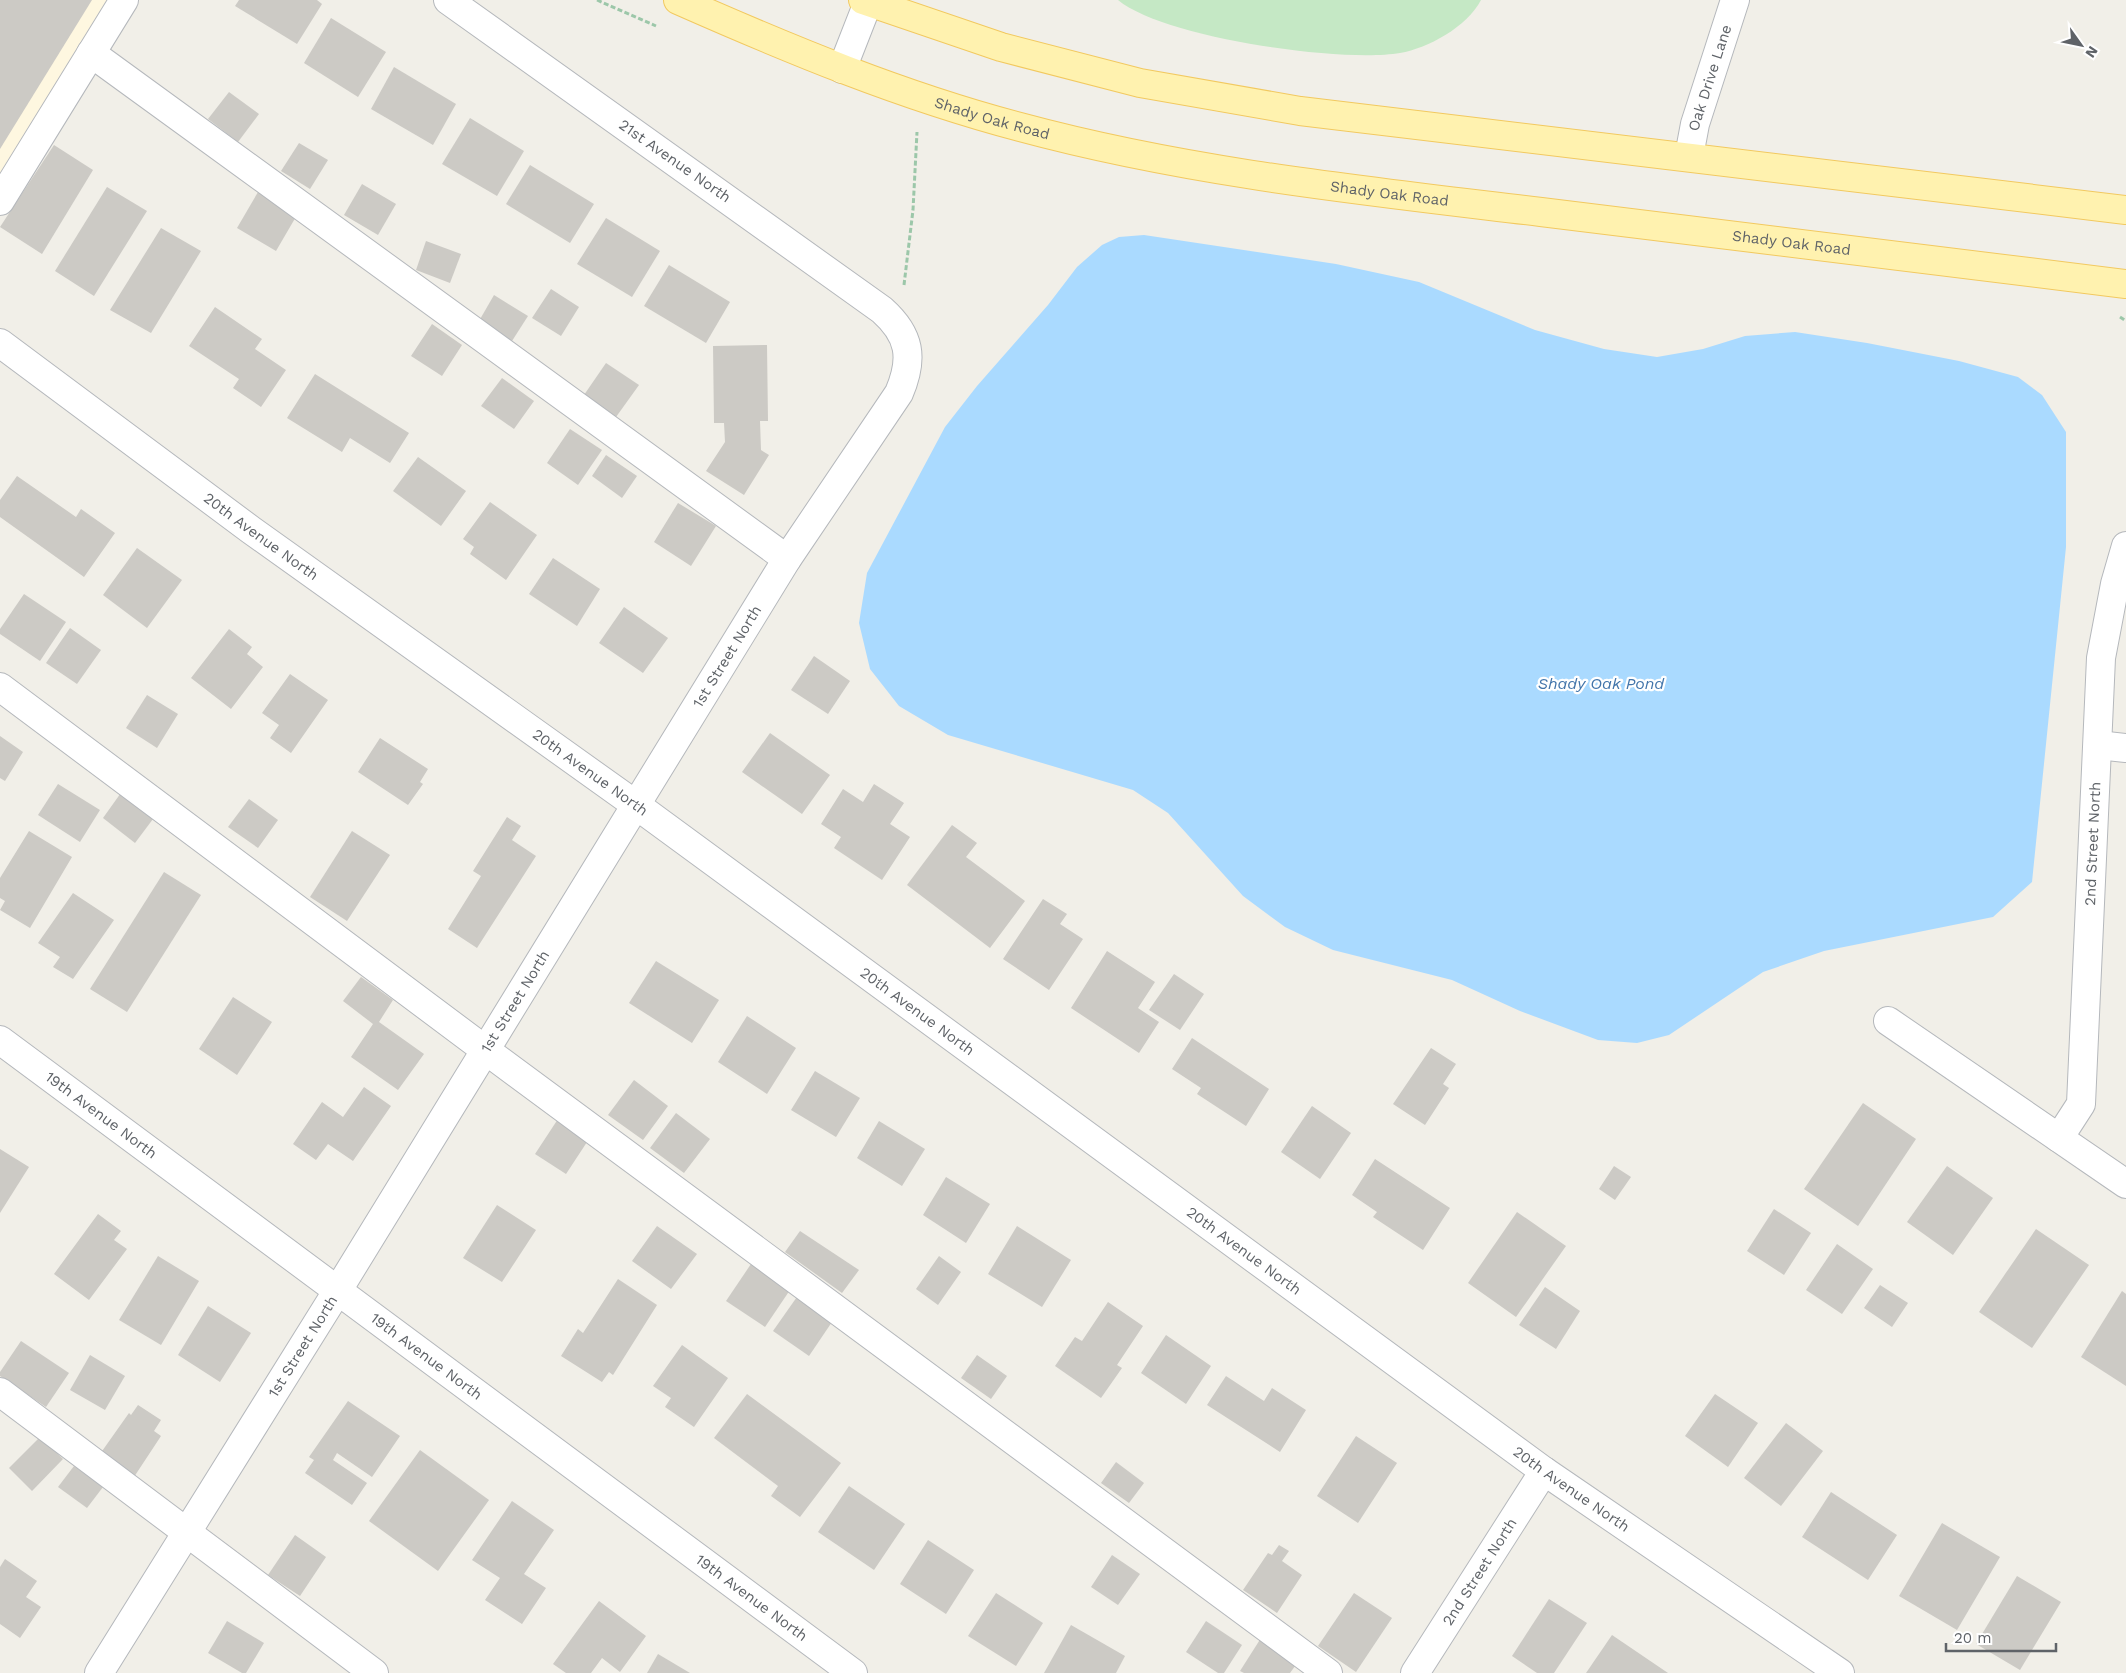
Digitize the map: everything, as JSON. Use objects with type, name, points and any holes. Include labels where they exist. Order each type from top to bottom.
[{"type":"main road","name":"Shady Oak Road","points":[[678,0],[842,69],[933,102],[1020,127],[1175,163],[1354,189],[2126,284]]},
{"type":"main road","points":[[867,1],[1001,47],[1140,82],[1300,111],[2126,210]]},
{"type":"street","points":[[0,201],[124,0]]},
{"type":"street","name":"21st Avenue North","points":[[448,0],[882,310],[899,325]]},
{"type":"street","name":"Oak Drive Lane","points":[[1688,156],[1695,124],[1735,0]]},
{"type":"street","points":[[842,69],[867,1]]},
{"type":"street","points":[[91,53],[787,558]]},
{"type":"street","name":"1st Street North","points":[[99,1673],[338,1290],[484,1049],[787,558],[898,393],[906,375],[908,355],[899,325]]},
{"type":"street","name":"20th Avenue North","points":[[0,343],[252,530],[636,805],[1544,1471],[1840,1673]]},
{"type":"street","name":"2nd Street North","points":[[2059,1138],[2081,1104],[2101,658],[2126,546]]},
{"type":"street","points":[[0,687],[484,1049],[1328,1673]]},
{"type":"street","points":[[2098,745],[2126,748]]},
{"type":"street","points":[[1888,1021],[2126,1184]]},
{"type":"street","name":"19th Avenue North","points":[[0,1040],[853,1673]]},
{"type":"street","points":[[0,1392],[374,1673]]},
{"type":"street","name":"2nd Street North","points":[[1415,1673],[1544,1471]]},
{"type":"path","points":[[899,325],[913,210],[917,132]]},
{"type":"shaded area","points":[[0,0],[124,0],[0,201]]},
{"type":"green space","points":[[1118,0],[1481,0],[1466,19],[1446,35],[1411,50],[1400,53],[1373,55],[1297,51],[1212,36],[1173,26],[1141,14]]},
{"type":"water","name":"Shady Oak Pond","points":[[1144,235],[1336,264],[1419,282],[1535,330],[1604,349],[1657,357],[1703,349],[1745,336],[1795,332],[1867,343],[1959,361],[2018,377],[2042,395],[2066,432],[2066,547],[2032,882],[1993,917],[1824,951],[1763,972],[1669,1035],[1637,1043],[1598,1040],[1520,1011],[1452,980],[1333,950],[1285,927],[1243,896],[1168,813],[1133,790],[948,735],[899,706],[870,669],[859,623],[867,573],[945,427],[977,386],[1048,305],[1077,267],[1102,245],[1119,237]]},
{"type":"building","points":[[0,0],[92,0],[0,149]]},
{"type":"building","points":[[239,0],[317,0],[322,4],[297,44],[235,6]]},
{"type":"building","points":[[331,18],[386,52],[358,97],[304,63]]},
{"type":"building","points":[[394,67],[456,104],[433,145],[371,109]]},
{"type":"building","points":[[229,92],[259,114],[238,142],[208,119]]},
{"type":"building","points":[[470,118],[524,151],[497,196],[442,164]]},
{"type":"building","points":[[299,143],[328,160],[310,189],[281,171]]},
{"type":"building","points":[[54,145],[93,170],[42,254],[0,227]]},
{"type":"building","points":[[530,165],[594,204],[570,243],[506,204]]},
{"type":"building","points":[[362,184],[396,204],[378,235],[344,215]]},
{"type":"building","points":[[107,187],[147,211],[94,296],[55,271]]},
{"type":"building","points":[[258,192],[297,215],[276,251],[237,228]]},
{"type":"building","points":[[606,218],[660,251],[632,297],[577,264]]},
{"type":"building","points":[[161,228],[201,251],[151,333],[110,310]]},
{"type":"building","points":[[426,241],[461,254],[450,283],[416,270]]},
{"type":"building","points":[[669,265],[730,302],[706,343],[644,306]]},
{"type":"building","points":[[551,289],[579,307],[561,336],[532,318]]},
{"type":"building","points":[[494,295],[528,316],[512,341],[479,321]]},
{"type":"building","points":[[215,307],[262,339],[255,349],[286,370],[261,407],[233,388],[239,379],[189,346]]},
{"type":"building","points":[[432,324],[462,345],[442,376],[411,356]]},
{"type":"building","points":[[767,345],[768,421],[760,421],[761,450],[769,455],[744,495],[706,471],[725,442],[724,423],[714,423],[713,346]]},
{"type":"building","points":[[606,363],[639,385],[616,417],[584,395]]},
{"type":"building","points":[[315,374],[409,433],[390,463],[350,438],[342,452],[287,418]]},
{"type":"building","points":[[502,378],[534,401],[514,429],[481,406]]},
{"type":"building","points":[[570,429],[602,450],[578,485],[547,463]]},
{"type":"building","points":[[606,455],[637,476],[622,498],[592,476]]},
{"type":"building","points":[[418,457],[466,491],[441,526],[393,491]]},
{"type":"building","points":[[17,476],[76,517],[81,509],[115,533],[84,577],[0,517],[0,500]]},
{"type":"building","points":[[490,502],[537,535],[506,580],[470,554],[474,547],[463,539]]},
{"type":"building","points":[[678,503],[716,526],[691,566],[654,542]]},
{"type":"building","points":[[137,548],[182,580],[147,628],[103,595]]},
{"type":"building","points":[[553,558],[600,589],[577,626],[529,594]]},
{"type":"building","points":[[24,594],[66,622],[40,661],[0,634],[0,629]]},
{"type":"building","points":[[624,607],[668,638],[643,673],[599,643]]},
{"type":"building","points":[[70,628],[101,650],[77,684],[46,663]]},
{"type":"building","points":[[229,629],[252,647],[247,654],[263,667],[231,709],[191,678]]},
{"type":"building","points":[[814,656],[850,681],[828,714],[791,690]]},
{"type":"building","points":[[290,674],[328,700],[291,753],[270,738],[279,725],[262,713]]},
{"type":"building","points":[[147,695],[178,714],[157,748],[126,728]]},
{"type":"building","points":[[770,733],[830,775],[802,814],[742,772]]},
{"type":"building","points":[[0,736],[23,752],[5,781],[0,778]]},
{"type":"building","points":[[380,738],[428,769],[420,782],[423,784],[408,805],[358,772]]},
{"type":"building","points":[[58,784],[100,810],[80,842],[38,815]]},
{"type":"building","points":[[874,784],[904,803],[890,824],[910,837],[882,880],[834,848],[841,837],[821,824],[843,789],[863,802]]},
{"type":"building","points":[[123,790],[156,815],[135,843],[103,818]]},
{"type":"building","points":[[249,799],[278,820],[258,848],[228,827]]},
{"type":"building","points":[[507,817],[521,826],[512,840],[536,856],[477,948],[448,929],[481,876],[473,871]]},
{"type":"building","points":[[952,825],[977,843],[966,857],[1025,901],[990,948],[907,885]]},
{"type":"building","points":[[29,831],[72,857],[30,928],[0,910],[5,901],[0,898],[0,878]]},
{"type":"building","points":[[352,831],[390,855],[347,921],[310,897]]},
{"type":"building","points":[[164,872],[201,895],[127,1012],[90,989]]},
{"type":"building","points":[[73,893],[114,920],[73,979],[53,967],[60,957],[38,943]]},
{"type":"building","points":[[1043,899],[1067,914],[1060,924],[1083,939],[1049,990],[1003,959]]},
{"type":"building","points":[[1107,951],[1155,982],[1138,1008],[1159,1022],[1139,1053],[1071,1008]]},
{"type":"building","points":[[656,961],[719,1000],[692,1043],[629,1003]]},
{"type":"building","points":[[1174,974],[1204,994],[1180,1030],[1149,1010]]},
{"type":"building","points":[[361,977],[393,1000],[379,1022],[424,1054],[398,1090],[351,1057],[373,1024],[343,1001]]},
{"type":"building","points":[[233,997],[272,1022],[237,1075],[199,1049]]},
{"type":"building","points":[[747,1016],[796,1048],[767,1094],[718,1062]]},
{"type":"building","points":[[1192,1038],[1269,1089],[1246,1126],[1197,1094],[1201,1088],[1172,1069]]},
{"type":"building","points":[[1431,1048],[1456,1064],[1443,1084],[1449,1088],[1425,1125],[1393,1104]]},
{"type":"building","points":[[815,1071],[860,1098],[836,1137],[791,1110]]},
{"type":"building","points":[[634,1080],[668,1106],[643,1140],[608,1115]]},
{"type":"building","points":[[364,1087],[391,1106],[353,1161],[328,1144],[316,1160],[293,1144],[322,1102],[343,1117]]},
{"type":"building","points":[[1863,1103],[1916,1139],[1858,1226],[1804,1189]]},
{"type":"building","points":[[1312,1106],[1351,1133],[1320,1179],[1281,1152]]},
{"type":"building","points":[[676,1113],[710,1139],[684,1173],[650,1148]]},
{"type":"building","points":[[558,1119],[589,1139],[566,1174],[535,1154]]},
{"type":"building","points":[[879,1121],[925,1149],[902,1186],[857,1158]]},
{"type":"building","points":[[0,1149],[29,1167],[0,1213]]},
{"type":"building","points":[[1375,1159],[1450,1208],[1423,1250],[1373,1217],[1377,1212],[1352,1195]]},
{"type":"building","points":[[1614,1166],[1631,1177],[1615,1200],[1599,1189]]},
{"type":"building","points":[[1947,1166],[1993,1198],[1953,1255],[1907,1222]]},
{"type":"building","points":[[946,1177],[990,1204],[966,1243],[923,1215]]},
{"type":"building","points":[[497,1205],[536,1230],[502,1282],[463,1258]]},
{"type":"building","points":[[1774,1209],[1811,1233],[1784,1275],[1747,1251]]},
{"type":"building","points":[[1517,1212],[1566,1246],[1516,1317],[1468,1283]]},
{"type":"building","points":[[98,1214],[121,1231],[114,1240],[127,1249],[89,1300],[54,1274]]},
{"type":"building","points":[[657,1226],[697,1254],[671,1289],[632,1261]]},
{"type":"building","points":[[1017,1226],[1071,1260],[1042,1307],[988,1274]]},
{"type":"building","points":[[2036,1229],[2089,1265],[2032,1348],[1979,1312]]},
{"type":"building","points":[[800,1231],[859,1270],[842,1293],[785,1252]]},
{"type":"building","points":[[1837,1244],[1873,1269],[1842,1314],[1806,1290]]},
{"type":"building","points":[[158,1256],[199,1281],[161,1345],[119,1320]]},
{"type":"building","points":[[939,1256],[961,1272],[938,1305],[916,1289]]},
{"type":"building","points":[[753,1261],[792,1287],[765,1327],[726,1301]]},
{"type":"building","points":[[618,1279],[657,1305],[613,1375],[609,1372],[602,1382],[561,1356],[578,1329],[583,1333]]},
{"type":"building","points":[[1880,1285],[1908,1303],[1892,1327],[1864,1308]]},
{"type":"building","points":[[1545,1287],[1580,1311],[1556,1349],[1519,1325]]},
{"type":"building","points":[[2122,1291],[2126,1294],[2126,1386],[2081,1357]]},
{"type":"building","points":[[799,1294],[834,1319],[809,1356],[773,1331]]},
{"type":"building","points":[[1108,1302],[1143,1326],[1117,1365],[1122,1368],[1101,1398],[1055,1366],[1075,1337],[1082,1341]]},
{"type":"building","points":[[208,1306],[251,1333],[220,1382],[178,1355]]},
{"type":"building","points":[[1166,1335],[1211,1366],[1186,1404],[1141,1373]]},
{"type":"building","points":[[21,1341],[69,1373],[46,1407],[0,1376],[0,1372]]},
{"type":"building","points":[[682,1345],[728,1378],[694,1427],[665,1407],[671,1398],[653,1386]]},
{"type":"building","points":[[90,1355],[125,1376],[105,1410],[70,1390]]},
{"type":"building","points":[[977,1355],[1007,1376],[991,1399],[961,1378]]},
{"type":"building","points":[[1226,1376],[1264,1401],[1272,1388],[1306,1410],[1280,1452],[1207,1405]]},
{"type":"building","points":[[747,1394],[841,1463],[800,1517],[771,1496],[778,1486],[714,1438]]},
{"type":"building","points":[[1715,1394],[1758,1423],[1728,1467],[1685,1436]]},
{"type":"building","points":[[348,1401],[400,1436],[372,1477],[337,1453],[333,1460],[367,1483],[352,1505],[305,1473],[314,1460],[309,1457]]},
{"type":"building","points":[[138,1405],[161,1420],[154,1431],[161,1436],[134,1477],[100,1454],[129,1413],[131,1415]]},
{"type":"building","points":[[1786,1423],[1823,1451],[1781,1506],[1744,1478]]},
{"type":"building","points":[[1356,1436],[1397,1463],[1358,1523],[1317,1496]]},
{"type":"building","points":[[40,1437],[63,1459],[32,1491],[9,1468]]},
{"type":"building","points":[[420,1450],[489,1500],[438,1571],[369,1521]]},
{"type":"building","points":[[1116,1462],[1144,1483],[1129,1503],[1101,1483]]},
{"type":"building","points":[[74,1466],[103,1487],[87,1508],[58,1487]]},
{"type":"building","points":[[849,1486],[905,1524],[874,1570],[818,1532]]},
{"type":"building","points":[[1831,1492],[1897,1535],[1868,1580],[1802,1537]]},
{"type":"building","points":[[512,1501],[554,1530],[524,1574],[546,1588],[522,1624],[485,1600],[500,1578],[472,1560]]},
{"type":"building","points":[[1942,1523],[2000,1557],[1957,1630],[1899,1596]]},
{"type":"building","points":[[295,1535],[326,1557],[300,1596],[268,1575]]},
{"type":"building","points":[[928,1540],[974,1570],[946,1614],[900,1584]]},
{"type":"building","points":[[1279,1545],[1289,1551],[1282,1561],[1302,1575],[1277,1613],[1243,1590],[1268,1553],[1272,1555]]},
{"type":"building","points":[[1112,1555],[1140,1574],[1118,1605],[1091,1587]]},
{"type":"building","points":[[5,1559],[37,1581],[26,1597],[41,1607],[20,1638],[0,1624],[0,1567]]},
{"type":"building","points":[[2017,1576],[2061,1602],[2020,1670],[1976,1644]]},
{"type":"building","points":[[996,1593],[1043,1623],[1016,1666],[968,1636]]},
{"type":"building","points":[[1354,1593],[1392,1618],[1356,1672],[1318,1646]]},
{"type":"building","points":[[1549,1599],[1587,1623],[1554,1673],[1537,1673],[1512,1656]]},
{"type":"building","points":[[599,1601],[646,1636],[620,1672],[602,1658],[591,1673],[566,1673],[553,1664]]},
{"type":"building","points":[[227,1621],[264,1643],[246,1673],[242,1673],[208,1653]]},
{"type":"building","points":[[1206,1621],[1242,1645],[1224,1673],[1218,1673],[1186,1652]]},
{"type":"building","points":[[1071,1625],[1125,1656],[1116,1673],[1044,1673]]},
{"type":"building","points":[[1612,1635],[1668,1673],[1586,1673]]},
{"type":"building","points":[[1261,1638],[1298,1662],[1290,1673],[1244,1673],[1240,1671]]},
{"type":"building","points":[[658,1654],[690,1673],[647,1673]]}]
